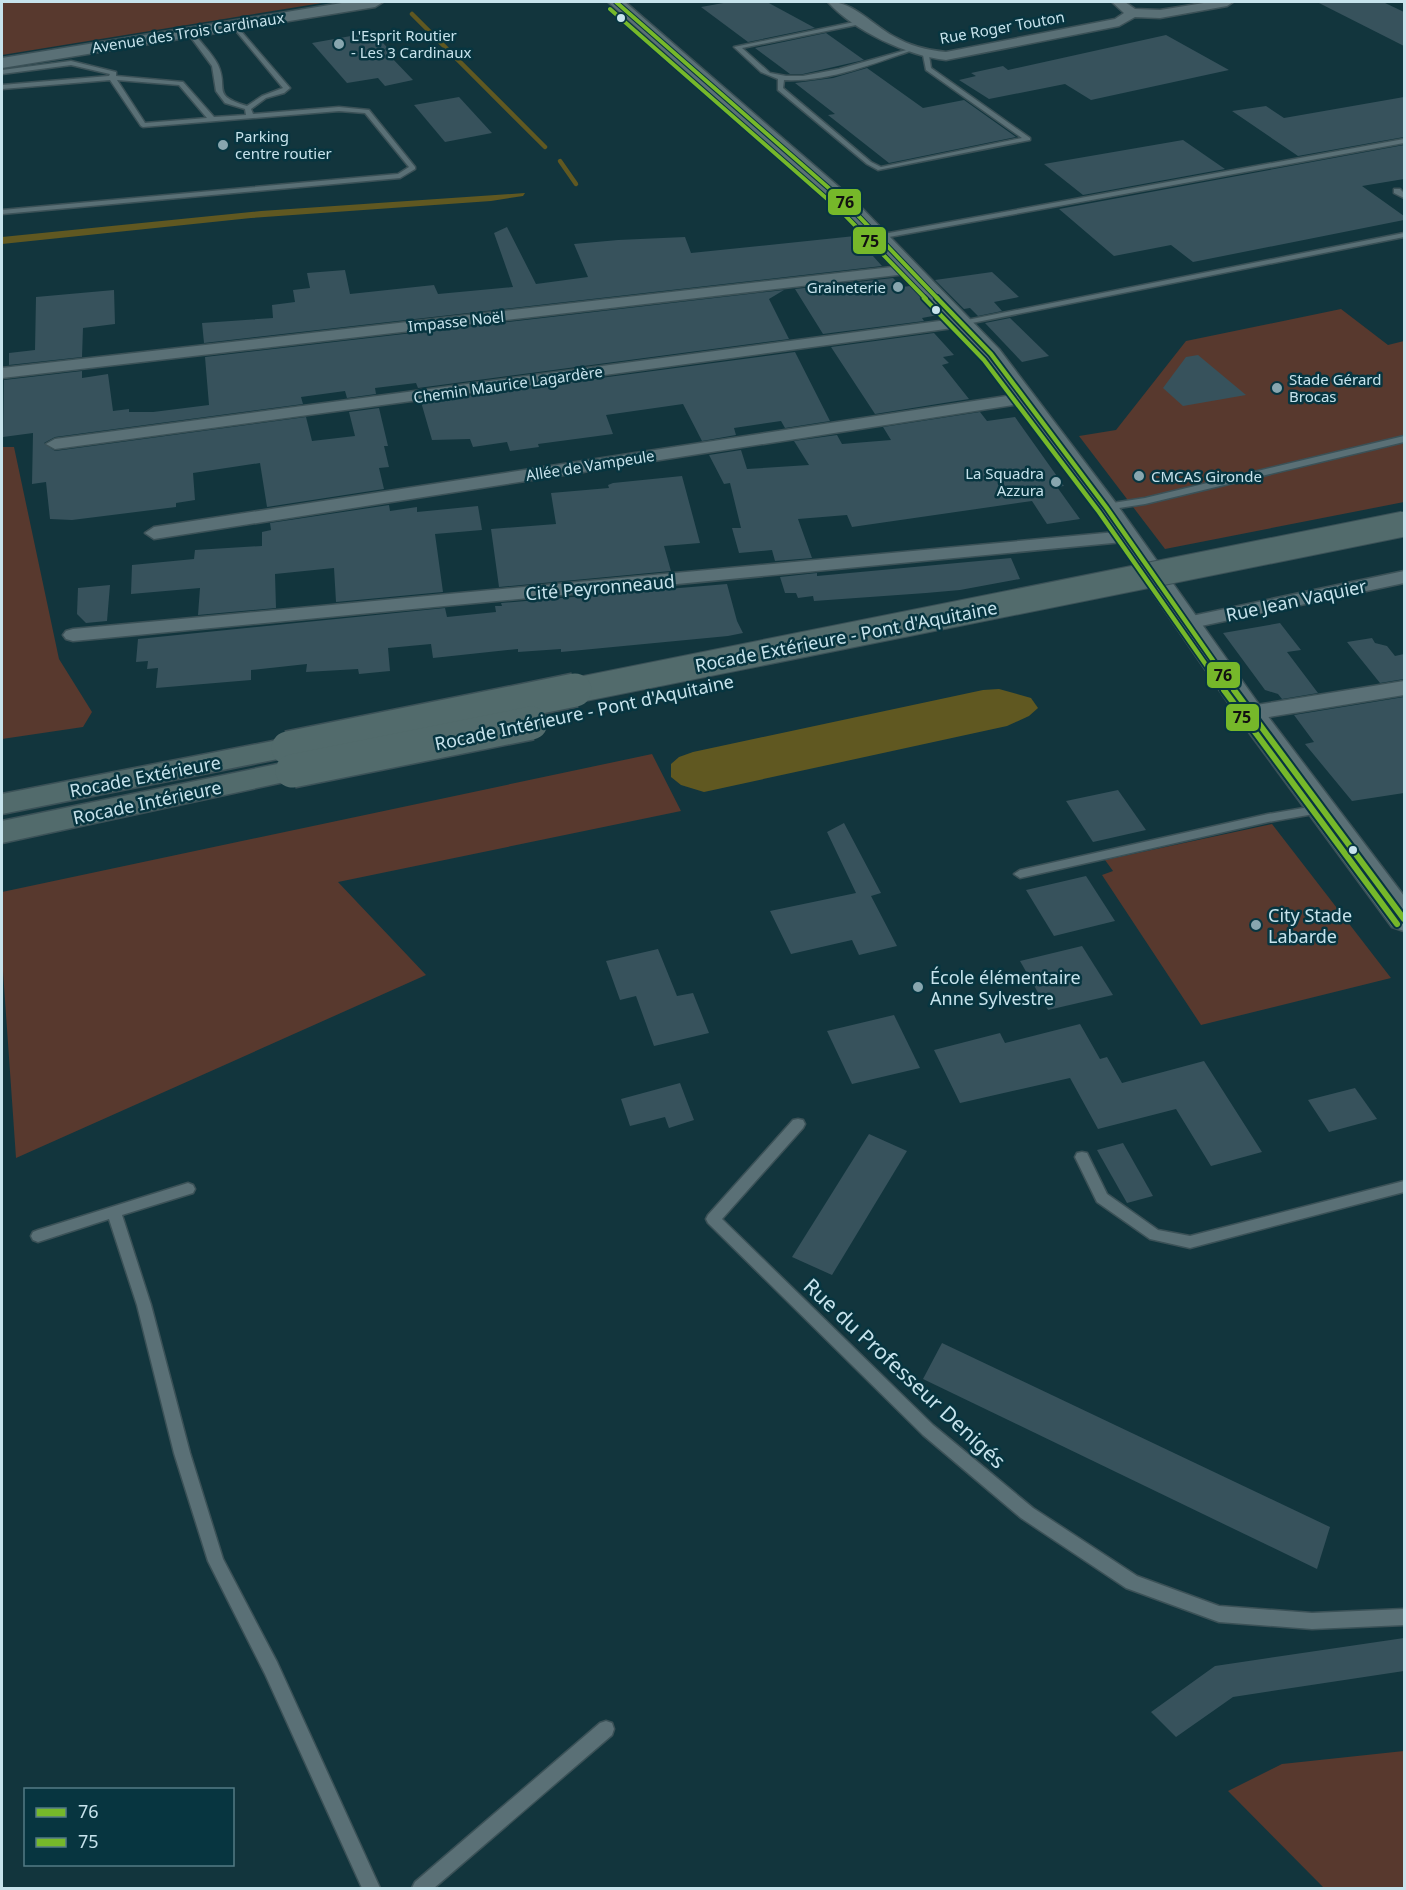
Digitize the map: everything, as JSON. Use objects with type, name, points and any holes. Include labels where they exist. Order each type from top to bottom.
[{"type":"highway","name":"Rocade Extérieure - Pont d'Aquitaine","points":[[290,760],[1404,524]]},
{"type":"highway","name":"Rocade Intérieure - Pont d'Aquitaine","points":[[290,760],[1404,544]]},
{"type":"highway","name":"Rocade Extérieure","points":[[2,804],[290,760]]},
{"type":"highway","name":"Rocade Intérieure","points":[[2,832],[290,760]]},
{"type":"main road","name":"Avenue des Trois Cardinaux","points":[[6,67],[190,32],[375,2]]},
{"type":"main road","points":[[616,2],[838,196],[991,354],[1106,507],[1250,713],[1404,920]]},
{"type":"street","name":"Rue Roger Touton","points":[[834,2],[908,50],[926,55],[959,54],[1113,24],[1132,13]]},
{"type":"street","points":[[1118,2],[1132,13],[1160,14],[1227,2]]},
{"type":"street","name":"Impasse Noël","points":[[2,373],[910,270]]},
{"type":"street","name":"Chemin Maurice Lagardère","points":[[55,444],[962,323]]},
{"type":"street","name":"Allée de Vampeule","points":[[154,533],[1026,398]]},
{"type":"street","name":"Cité Peyronneaud","points":[[73,635],[1127,537]]},
{"type":"street","name":"Rue Jean Vaquier","points":[[1187,623],[1404,577]]},
{"type":"street","points":[[1250,713],[1404,688]]},
{"type":"lane","points":[[864,22],[737,47],[770,76],[781,78],[827,73],[869,64],[908,50]]},
{"type":"lane","points":[[234,25],[287,88],[264,97],[249,112]]},
{"type":"lane","points":[[190,32],[215,66],[219,91],[227,102],[249,112]]},
{"type":"lane","points":[[781,78],[780,88],[869,164],[880,170],[1028,140],[928,69],[926,55]]},
{"type":"lane","points":[[2,72],[6,67],[71,63],[107,70],[114,74],[112,78],[143,125],[212,119],[249,112],[339,109],[367,111],[413,168],[400,176],[2,212]]},
{"type":"lane","points":[[6,67],[62,79],[62,82]]},
{"type":"lane","points":[[2,87],[112,78],[181,83],[212,119]]},
{"type":"lane","points":[[878,237],[1404,141]]},
{"type":"lane","points":[[962,323],[1404,235]]},
{"type":"lane","points":[[1106,507],[1145,501],[1404,439]]},
{"type":"lane","points":[[1020,874],[1268,818],[1321,809]]},
{"type":"lane","name":"Rue du Professeur Denigés","points":[[798,1124],[713,1219],[928,1430],[1027,1513],[1132,1582],[1219,1614],[1312,1621],[1404,1617]]},
{"type":"lane","points":[[1082,1157],[1102,1198],[1155,1235],[1190,1242],[1404,1187]]},
{"type":"lane","points":[[38,1236],[188,1189]]},
{"type":"lane","points":[[114,1212],[144,1305],[182,1453],[216,1561],[271,1668],[371,1888]]},
{"type":"lane","points":[[421,1888],[606,1729]]},
{"type":"shaded area","points":[[2,2],[328,2],[2,55]]},
{"type":"shaded area","points":[[525,193],[523,196],[491,201],[251,218],[2,244],[2,237],[261,211]]},
{"type":"shaded area","name":"Stade Gérard Brocas","points":[[1341,309],[1388,345],[1404,341],[1404,502],[1165,549],[1079,436],[1116,430],[1186,341]]},
{"type":"shaded area","points":[[2,447],[14,447],[59,659],[92,712],[83,727],[2,739]]},
{"type":"shaded area","points":[[999,689],[1031,698],[1038,708],[1029,716],[1007,726],[704,792],[681,785],[671,777],[671,764],[679,757],[693,752],[983,690]]},
{"type":"shaded area","points":[[652,754],[681,811],[338,882],[426,975],[16,1158],[2,957],[2,892]]},
{"type":"shaded area","points":[[1272,824],[1391,978],[1201,1025],[1102,875],[1113,871],[1105,860]]},
{"type":"shaded area","points":[[1404,1751],[1404,1888],[1324,1888],[1228,1791],[1282,1764]]},
{"type":"building","points":[[729,2],[767,2],[815,28],[748,42],[701,7]]},
{"type":"building","points":[[1317,2],[1383,2],[1404,12],[1404,46]]},
{"type":"building","points":[[373,32],[394,55],[390,56],[413,80],[385,86],[378,78],[347,83],[312,43]]},
{"type":"building","points":[[826,33],[864,60],[803,74],[790,74],[755,48]]},
{"type":"building","points":[[1166,35],[1229,70],[1091,100],[1065,84],[989,99],[959,80],[976,76],[971,73],[1003,66],[1008,70]]},
{"type":"building","points":[[867,68],[923,108],[964,100],[1016,137],[889,163],[828,115],[835,114],[795,83],[833,78]]},
{"type":"building","points":[[459,97],[492,133],[445,142],[414,105]]},
{"type":"building","points":[[1404,97],[1404,137],[1298,156],[1232,111],[1266,106],[1284,118]]},
{"type":"building","points":[[1183,140],[1225,169],[1083,195],[1044,164]]},
{"type":"building","points":[[1404,145],[1404,179],[1362,186],[1404,216],[1404,220],[1193,262],[1171,245],[1114,256],[1059,209]]},
{"type":"building","points":[[507,227],[536,284],[588,277],[574,244],[618,240],[685,237],[691,253],[855,236],[882,266],[204,343],[202,323],[273,318],[272,305],[295,302],[293,290],[310,288],[307,273],[345,270],[350,294],[434,285],[438,294],[513,287],[494,233]]},
{"type":"building","points":[[992,272],[1019,297],[994,302],[1002,311],[978,316],[970,308],[964,309],[935,280]]},
{"type":"building","points":[[893,278],[902,287],[910,286],[938,315],[922,318],[924,321],[823,334],[795,289]]},
{"type":"building","points":[[114,290],[115,324],[83,328],[82,357],[9,365],[9,353],[35,350],[36,297]]},
{"type":"building","points":[[784,290],[769,299],[789,339],[418,388],[416,383],[375,388],[376,394],[347,398],[345,391],[301,397],[303,404],[55,437],[44,443],[55,451],[306,417],[312,441],[355,436],[349,412],[379,408],[388,446],[384,446],[389,467],[379,468],[384,489],[267,507],[260,463],[193,473],[195,500],[176,503],[176,507],[72,520],[50,519],[46,482],[32,484],[33,433],[3,437],[4,380],[82,371],[82,378],[108,374],[113,411],[129,409],[129,412],[153,412],[209,405],[205,357]]},
{"type":"building","points":[[1010,318],[1049,356],[1022,362],[985,323]]},
{"type":"building","points":[[934,333],[954,355],[943,357],[949,363],[942,365],[969,399],[875,414],[831,347]]},
{"type":"building","points":[[795,352],[830,421],[785,428],[781,421],[734,428],[736,435],[702,441],[683,404],[606,415],[613,434],[538,444],[539,447],[510,451],[507,442],[473,447],[470,439],[432,440],[421,402]]},
{"type":"building","points":[[1198,355],[1246,395],[1183,406],[1163,388],[1186,357]]},
{"type":"building","points":[[980,412],[987,421],[1015,417],[1064,486],[1057,487],[1080,519],[1047,524],[1032,501],[852,527],[847,515],[798,519],[812,558],[775,561],[772,550],[739,553],[732,528],[741,528],[730,483],[724,484],[709,455],[741,450],[747,469],[809,465],[794,441],[837,435],[842,444],[891,440],[883,427]]},
{"type":"building","points":[[682,476],[700,543],[664,546],[671,571],[499,587],[491,529],[556,524],[551,493],[609,488],[608,485],[613,483]]},
{"type":"building","points":[[389,505],[390,511],[417,507],[417,512],[478,506],[482,530],[435,534],[443,592],[336,602],[334,568],[275,574],[276,608],[198,615],[200,588],[131,594],[132,565],[194,559],[195,550],[262,546],[262,532],[271,530],[270,523]]},
{"type":"building","points":[[1011,558],[1020,579],[960,590],[926,593],[814,601],[813,596],[798,598],[796,593],[785,593],[780,577],[817,573],[817,576]]},
{"type":"building","points":[[727,584],[737,621],[743,633],[728,636],[561,652],[561,649],[518,652],[518,649],[433,658],[431,644],[388,648],[390,671],[359,674],[358,669],[306,672],[307,664],[251,670],[251,680],[156,688],[158,668],[147,669],[148,661],[136,662],[138,639],[445,608],[447,617],[496,612],[495,606],[502,606],[501,603]]},
{"type":"building","points":[[110,585],[107,621],[86,623],[77,614],[78,588]]},
{"type":"building","points":[[1280,623],[1301,650],[1287,652],[1318,693],[1282,699],[1278,694],[1265,690],[1223,633]]},
{"type":"building","points":[[1372,638],[1375,643],[1387,646],[1395,656],[1404,654],[1404,679],[1380,683],[1347,642]]},
{"type":"building","points":[[1404,697],[1404,793],[1352,801],[1305,744],[1314,742],[1294,715]]},
{"type":"building","points":[[1118,790],[1146,830],[1093,842],[1066,801]]},
{"type":"building","points":[[844,823],[881,893],[871,896],[897,946],[859,955],[852,940],[791,954],[770,911],[856,893],[827,832]]},
{"type":"building","points":[[1086,876],[1115,921],[1054,936],[1026,890]]},
{"type":"building","points":[[1082,946],[1113,995],[1048,1010],[1020,961]]},
{"type":"building","points":[[658,949],[677,996],[693,993],[709,1033],[654,1046],[636,996],[620,1000],[606,961]]},
{"type":"building","points":[[894,1015],[920,1068],[852,1084],[827,1031]]},
{"type":"building","points":[[1080,1024],[1100,1059],[1107,1057],[1122,1083],[1204,1061],[1262,1152],[1211,1166],[1176,1109],[1098,1129],[1070,1078],[960,1103],[934,1050],[1000,1033],[1005,1043]]},
{"type":"building","points":[[680,1083],[694,1120],[669,1128],[665,1117],[630,1126],[621,1099]]},
{"type":"building","points":[[1355,1088],[1377,1119],[1329,1132],[1308,1100]]},
{"type":"building","points":[[869,1134],[907,1151],[832,1275],[792,1257]]},
{"type":"building","points":[[1123,1143],[1153,1196],[1127,1203],[1097,1150]]},
{"type":"building","points":[[942,1343],[1330,1527],[1317,1569],[923,1379]]},
{"type":"building","points":[[1404,1638],[1404,1671],[1233,1697],[1176,1737],[1151,1712],[1215,1666]]},
{"type":"waterway","points":[[412,14],[545,147]]},
{"type":"waterway","points":[[560,161],[576,184]]},
{"type":"transit line","name":"76","points":[[616,2],[847,204],[991,354],[1106,507],[1250,713],[1404,919]]},
{"type":"transit line","name":"75","points":[[610,9],[841,211],[984,360],[1099,512],[1243,718],[1397,924]]},
{"type":"place","name":"L'Esprit Routier - Les 3 Cardinaux","points":[[339,44]]},
{"type":"place","name":"Parking centre routier","points":[[223,145]]},
{"type":"place","name":"Graineterie","points":[[898,287]]},
{"type":"place","name":"Stade Gérard Brocas","points":[[1277,388]]},
{"type":"place","name":"CMCAS Gironde","points":[[1139,476]]},
{"type":"place","name":"La Squadra Azzura","points":[[1056,482]]},
{"type":"place","name":"City Stade Labarde","points":[[1256,925]]},
{"type":"place","name":"École élémentaire Anne Sylvestre","points":[[918,987]]}]
